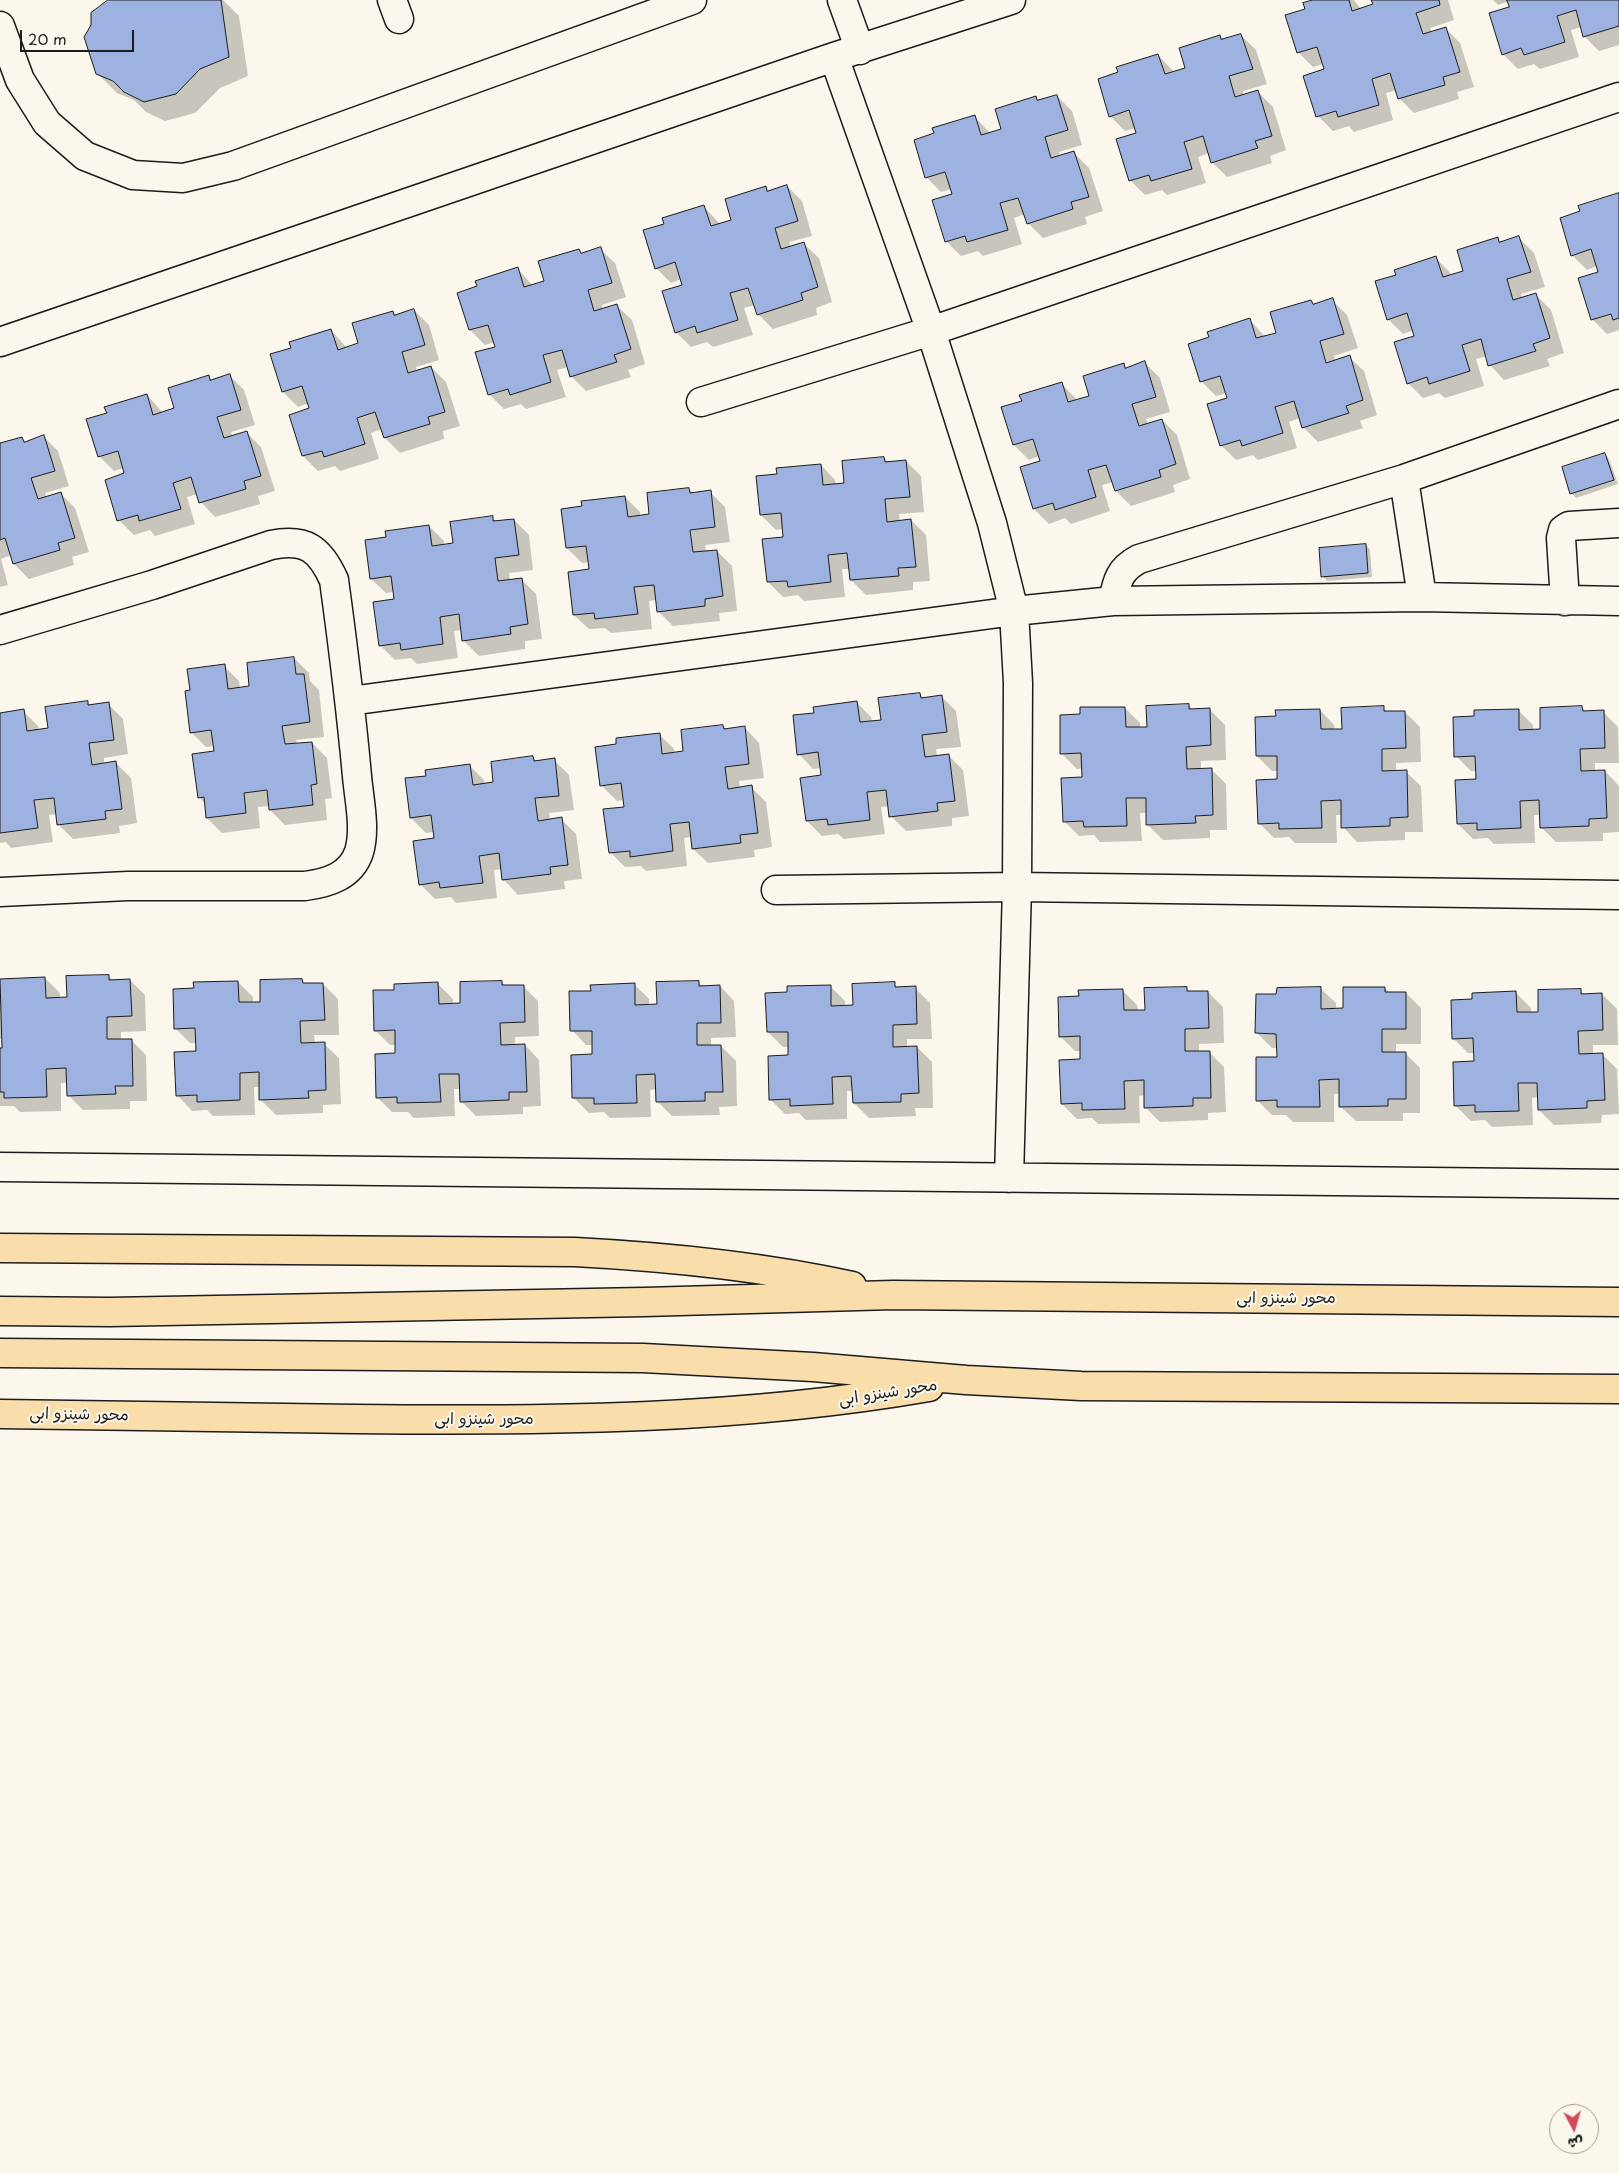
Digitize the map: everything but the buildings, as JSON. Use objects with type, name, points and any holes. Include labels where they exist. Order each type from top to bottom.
[{"type":"main road","name":"محور شينزو ابى","points":[[0,1248],[575,1252],[653,1256],[731,1264],[812,1277],[893,1295]]},
{"type":"main road","name":"محور شينزو ابى","points":[[0,1311],[110,1312],[644,1302],[893,1295],[1619,1302]]},
{"type":"main road","name":"محور شينزو ابى","points":[[0,1353],[643,1358],[813,1367],[966,1380],[1081,1386],[1619,1389]]},
{"type":"main road","name":"محور شينزو ابى","points":[[0,1414],[497,1421],[615,1419],[733,1412],[849,1401],[966,1380]]},
{"type":"street","points":[[0,26],[20,80],[47,123],[85,156],[133,175],[183,178],[233,166],[692,0]]},
{"type":"street","points":[[842,0],[847,54],[931,331],[992,523],[1014,611],[1018,683],[1018,888],[1009,1178]]},
{"type":"street","points":[[0,342],[1011,0]]},
{"type":"street","points":[[701,402],[931,331],[1619,97]]},
{"type":"street","points":[[1113,601],[1120,573],[1139,559],[1404,479],[1619,404]]},
{"type":"street","points":[[1404,479],[1422,597]]},
{"type":"street","points":[[1565,601],[1561,538],[1563,530],[1570,526],[1619,523]]},
{"type":"street","points":[[0,630],[152,585],[271,545],[286,542],[301,544],[315,551],[326,562],[334,580],[350,701],[362,831],[358,853],[346,872],[327,883],[305,886],[128,886],[0,892]]},
{"type":"street","points":[[350,701],[1014,611],[1113,601],[1422,597],[1619,601]]},
{"type":"street","points":[[776,890],[1018,888],[1619,895]]},
{"type":"street","points":[[0,1167],[1619,1184]]}]
